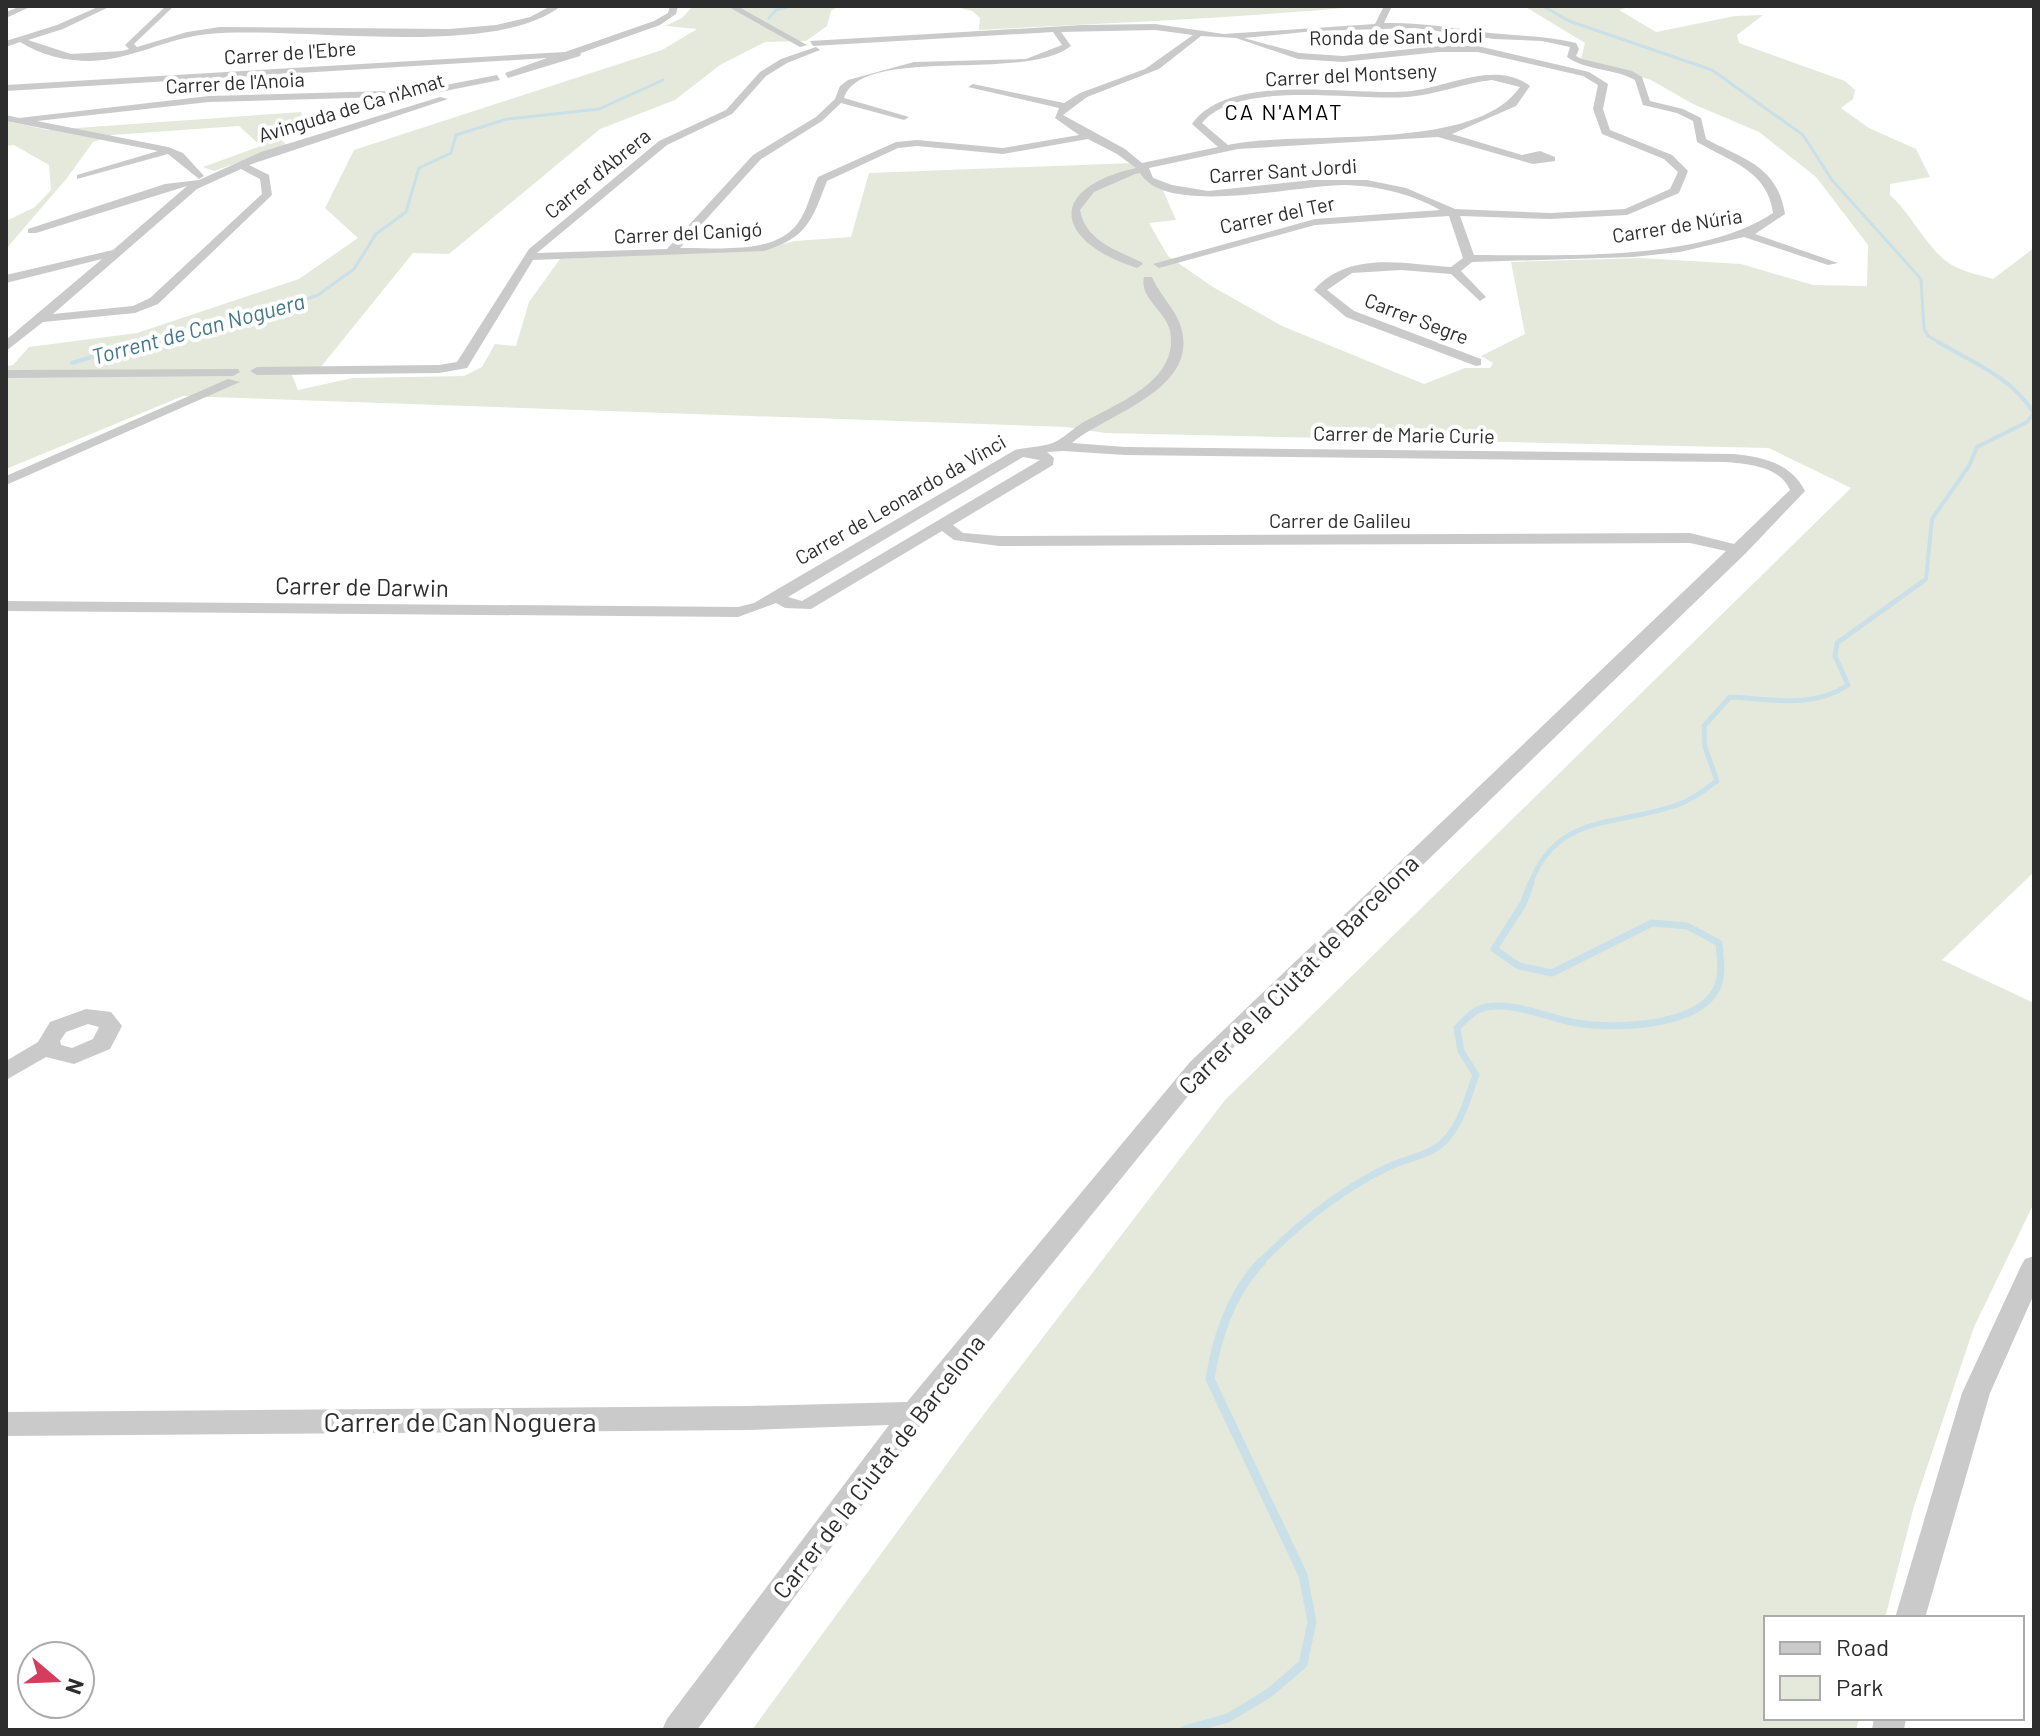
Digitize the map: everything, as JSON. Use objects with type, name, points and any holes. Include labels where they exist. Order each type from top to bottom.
[{"type":"street","points":[[6,15],[28,6]]},
{"type":"street","points":[[6,44],[107,6]]},
{"type":"street","points":[[134,48],[129,45],[134,37],[165,15],[170,6]]},
{"type":"street","points":[[20,39],[45,52],[74,58],[118,54],[208,31],[458,32],[531,20],[557,6]]},
{"type":"street","name":"Avinguda de Ca n'Amat","points":[[6,347],[203,178],[577,54],[666,19],[674,6]]},
{"type":"street","points":[[731,6],[809,48]]},
{"type":"street","points":[[1379,25],[1388,6]]},
{"type":"street","points":[[1415,25],[1490,23]]},
{"type":"street","name":"Carrer de Núria","points":[[1055,29],[1155,27],[1198,35],[1233,37],[1415,25],[1561,41],[1573,45],[1575,49],[1571,57],[1579,61],[1629,73],[1639,79],[1646,103],[1680,111],[1698,120],[1701,140],[1758,168],[1778,198],[1779,214],[1772,221],[1745,234],[1611,255],[1469,259]]},
{"type":"street","points":[[671,251],[757,157],[819,119],[839,100],[843,88],[851,82],[894,68],[952,61],[1012,63],[1046,57],[1067,46],[1055,29]]},
{"type":"street","name":"Carrer d'Abrera","points":[[231,377],[311,371],[439,369],[462,365],[530,257],[663,143],[729,112],[763,74],[809,48],[873,39],[1055,29]]},
{"type":"street","points":[[973,87],[1066,106],[1142,75],[1198,35]]},
{"type":"street","name":"Ronda de Sant Jordi","points":[[1233,37],[1298,56],[1343,59],[1439,49],[1478,49],[1586,74],[1603,84],[1596,101],[1597,115],[1606,132],[1668,157],[1683,171],[1675,191],[1627,212],[1550,216],[1453,212]]},
{"type":"street","name":"Carrer de l'Ebre","points":[[6,88],[577,54]]},
{"type":"street","points":[[524,57],[539,67]]},
{"type":"street","name":"Carrer del Montseny","points":[[1137,264],[1088,237],[1077,224],[1074,212],[1078,200],[1094,185],[1143,168],[1227,149],[1438,133],[1481,120],[1513,104],[1525,86],[1512,78],[1491,76],[1436,90],[1289,95],[1227,103],[1203,114],[1197,124],[1227,149]]},
{"type":"street","name":"Carrer de l'Anoia","points":[[22,120],[209,99],[420,93],[505,78]]},
{"type":"street","points":[[839,100],[904,117]]},
{"type":"street","name":"Carrer Sant Jordi","points":[[1066,106],[1058,116],[1143,168],[1149,180],[1181,192],[1244,193],[1313,183],[1369,183],[1391,186],[1453,212]]},
{"type":"street","points":[[6,118],[170,150],[203,178]]},
{"type":"street","points":[[1438,133],[1526,156]]},
{"type":"street","name":"Carrer del Canigó","points":[[530,257],[760,249],[790,240],[806,221],[822,179],[896,145],[917,143],[1003,151],[1088,136]]},
{"type":"street","points":[[81,177],[170,150]]},
{"type":"street","points":[[6,331],[31,323],[135,309],[154,301],[267,195],[265,177],[260,171],[241,165]]},
{"type":"street","points":[[32,231],[169,186],[203,178]]},
{"type":"street","points":[[1453,212],[1469,259],[1454,271],[1480,297]]},
{"type":"street","name":"Carrer del Ter","points":[[1137,264],[1159,264],[1315,222],[1453,212]]},
{"type":"street","points":[[1745,234],[1832,263]]},
{"type":"street","points":[[6,279],[112,253]]},
{"type":"street","points":[[1137,264],[1128,268],[1127,273],[1160,278]]},
{"type":"street","points":[[1054,455],[1138,398],[1169,365],[1176,351],[1175,323],[1148,289],[1172,271],[1159,264]]},
{"type":"street","name":"Carrer Segre","points":[[1454,271],[1379,265],[1335,275],[1320,290],[1350,314],[1476,362]]},
{"type":"street","points":[[6,372],[210,372],[231,377]]},
{"type":"street","points":[[6,481],[231,377]]},
{"type":"street","name":"Carrer de Marie Curie","points":[[1054,455],[1089,450],[1718,458]]},
{"type":"street","name":"Carrer de Leonardo da Vinci","points":[[717,613],[750,610],[778,596],[1020,453],[1054,455]]},
{"type":"street","name":"Carrer de Leonardo da Vinci","points":[[717,613],[775,615],[805,606],[1054,455]]},
{"type":"street","name":"Carrer de la Ciutat de Barcelona","points":[[678,1730],[914,1413],[1198,1068],[1795,497],[1798,488],[1788,476],[1773,468],[1718,458]]},
{"type":"street","name":"Carrer de Galileu","points":[[943,525],[959,537],[986,541],[1690,538],[1740,550]]},
{"type":"street","name":"Carrer de Leonardo da Vinci","points":[[778,596],[785,603],[805,606]]},
{"type":"street","name":"Carrer de Darwin","points":[[6,606],[717,613]]},
{"type":"street","points":[[6,1072],[48,1046]]},
{"type":"street","points":[[1911,1616],[1976,1393],[2034,1266]]},
{"type":"street","name":"Carrer de Can Noguera","points":[[6,1424],[748,1418],[914,1413]]},
{"type":"green space","points":[[693,6],[839,6],[831,11],[827,26],[806,41],[765,42],[720,65],[675,100],[600,129],[449,254],[413,253],[316,373],[292,375],[298,390],[353,378],[464,376],[482,367],[495,344],[516,346],[529,302],[560,259],[759,250],[795,241],[851,237],[869,173],[1133,163],[1146,181],[1163,190],[1176,220],[1149,223],[1168,256],[1213,287],[1282,326],[1424,384],[1465,368],[1490,368],[1493,363],[1481,356],[1525,334],[1511,262],[1640,258],[1741,264],[1813,285],[1867,286],[1868,245],[1816,177],[1759,132],[1693,104],[1651,80],[1581,59],[1585,43],[1524,6],[1633,6],[1619,10],[1656,32],[1735,16],[1763,15],[1737,35],[1739,43],[1845,81],[1855,90],[1853,99],[1841,108],[1869,128],[1916,149],[1930,177],[1890,184],[1890,195],[1944,259],[1962,270],[1993,279],[2034,248],[2034,872],[1942,960],[2034,1003],[2034,1203],[1974,1327],[1914,1506],[1886,1616],[1764,1616],[1764,1720],[1858,1720],[1856,1730],[752,1730],[968,1435],[1225,1100],[1851,488],[1769,448],[1105,433],[1066,427],[183,396],[6,469],[6,366],[13,365],[29,347],[137,333],[299,279],[358,238],[325,208],[354,150],[662,50],[697,29],[665,26],[682,18]]},
{"type":"green space","points":[[953,6],[1366,6],[979,30],[980,18],[972,11]]},
{"type":"green space","points":[[301,112],[305,123],[269,129],[287,145],[214,171],[203,167],[261,146],[239,126],[112,135],[93,142],[67,178],[6,249],[6,221],[35,207],[51,190],[49,165],[14,145],[6,146],[6,121],[48,130]]},
{"type":"waterway","name":"Torrent de Can Noguera","points":[[769,18],[776,10],[790,6]]},
{"type":"waterway","points":[[1543,6],[1569,21],[1712,70],[1803,135],[1832,180],[1921,279],[1924,329],[1928,336],[1942,344]]},
{"type":"waterway","name":"Torrent de Can Noguera","points":[[135,344],[270,312],[318,295],[354,269],[376,234],[406,212],[419,168],[451,153],[456,135],[507,119],[599,109],[663,80]]},
{"type":"waterway","name":"Torrent de Can Noguera","points":[[72,363],[141,342]]},
{"type":"waterway","points":[[1919,584],[1926,579],[1932,519],[1969,466],[1977,447],[2027,422],[2034,413],[2003,380],[1938,342]]},
{"type":"waterway","points":[[1530,885],[1541,862],[1571,834],[1589,826],[1680,804],[1717,781],[1705,747],[1704,726],[1730,697],[1806,700],[1848,685],[1835,656],[1837,643],[1922,582]]},
{"type":"waterway","points":[[1261,1262],[1336,1197],[1388,1167],[1435,1148],[1448,1137],[1461,1115],[1476,1075],[1461,1051],[1457,1028],[1477,1010],[1509,1007],[1577,1023],[1633,1025],[1675,1018],[1694,1010],[1708,1000],[1718,986],[1721,970],[1719,943],[1687,926],[1652,923],[1552,973],[1519,966],[1494,949],[1523,904],[1531,883]]},
{"type":"waterway","points":[[1184,1730],[1228,1718],[1269,1693],[1303,1664],[1312,1622],[1303,1575],[1210,1379],[1227,1316],[1242,1287],[1261,1262]]},
{"type":"district","name":"CA N'AMAT","points":[[1284,111]]}]
